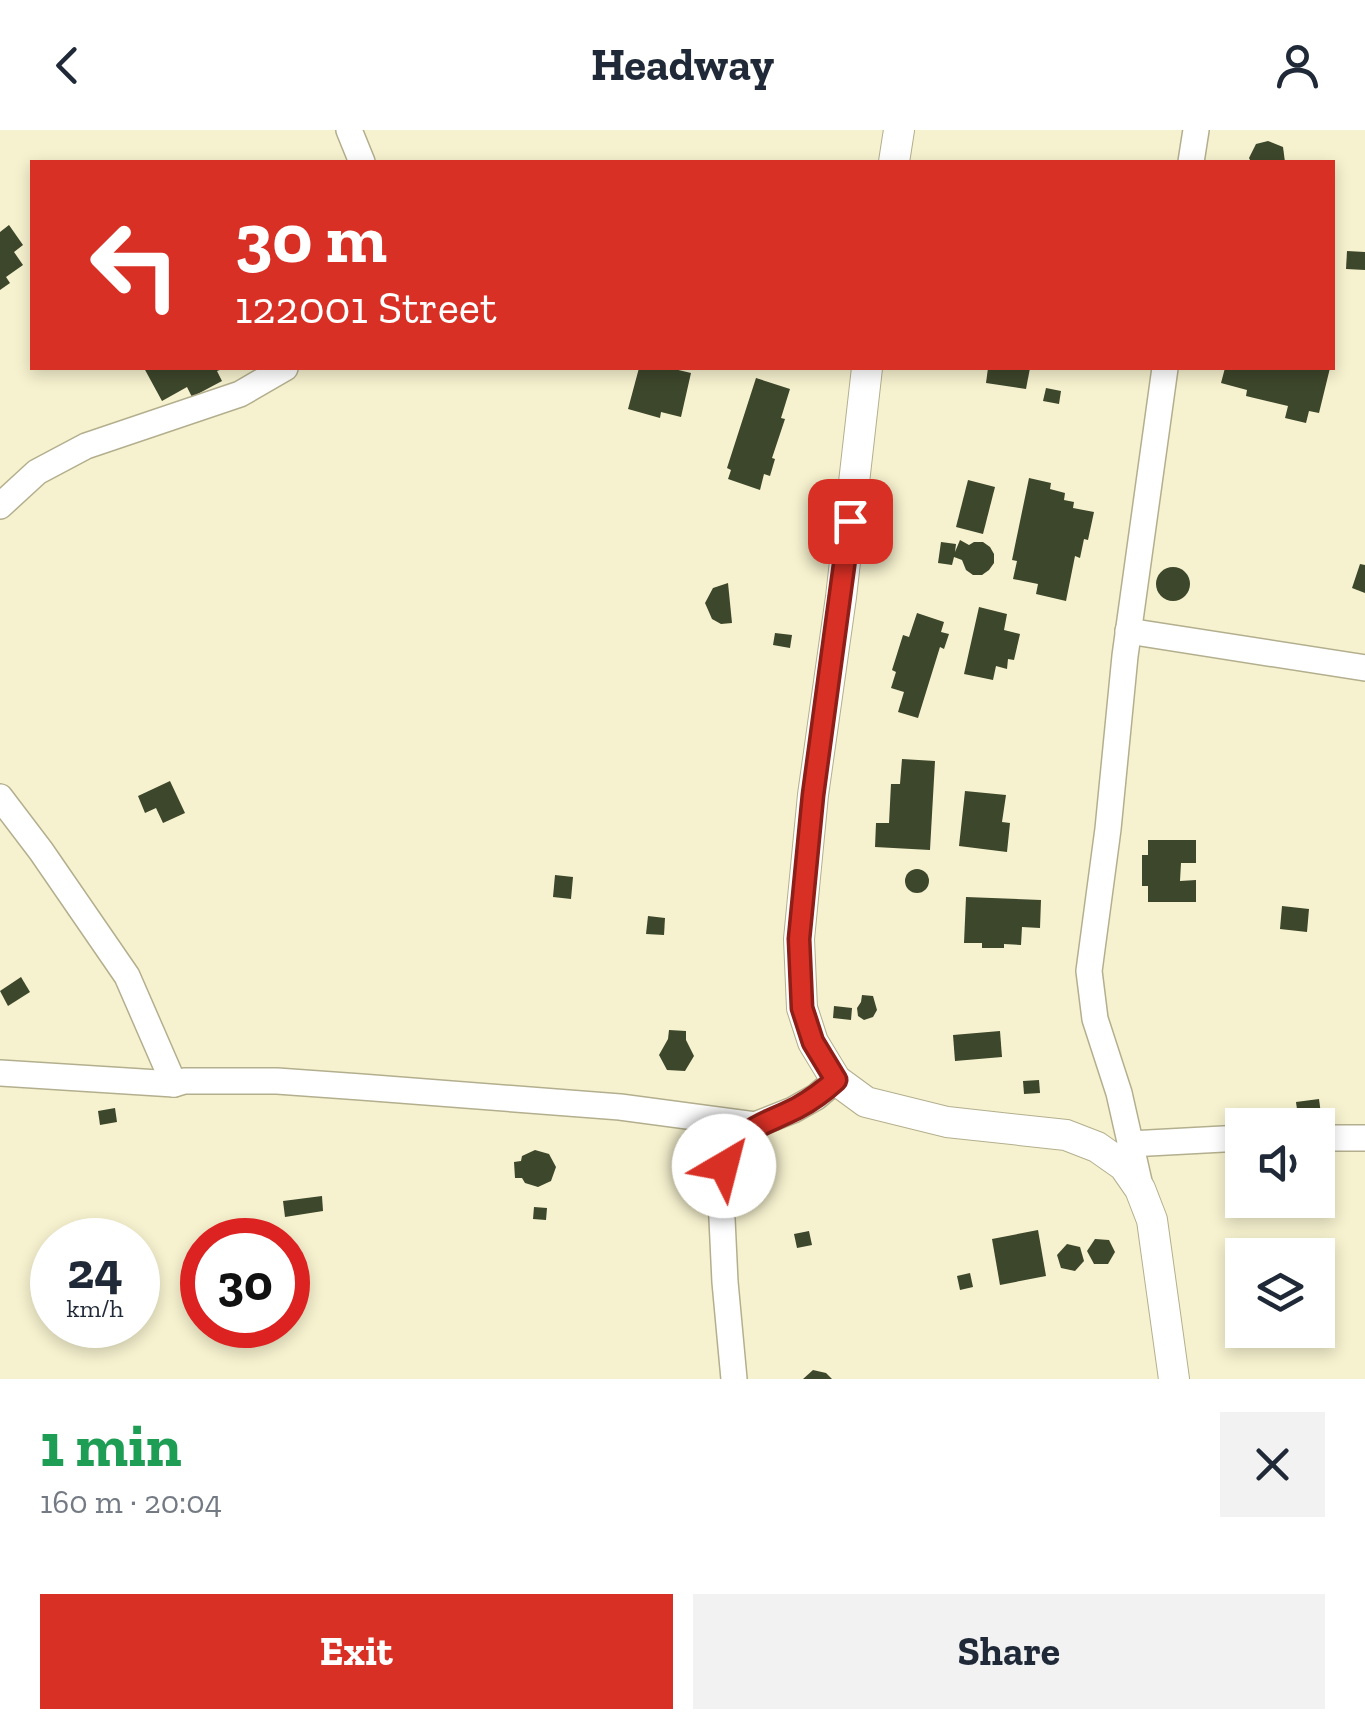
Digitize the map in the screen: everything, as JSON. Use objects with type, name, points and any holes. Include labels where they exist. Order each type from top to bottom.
[{"type":"street","points":[[349,130],[361,160]]},
{"type":"street","points":[[894,160],[898,130]]},
{"type":"street","points":[[1192,160],[1196,130]]},
{"type":"street","points":[[0,506],[37,472],[86,446],[240,394],[281,370]]},
{"type":"street","points":[[867,370],[813,795],[799,939],[802,1008],[813,1042],[836,1080],[866,1102],[947,1122],[1066,1136],[1096,1147],[1124,1166],[1140,1190]]},
{"type":"street","points":[[1165,370],[1128,630],[1089,972],[1095,1020],[1119,1092],[1140,1190],[1152,1220],[1174,1379]]},
{"type":"street","points":[[1128,630],[1365,668]]},
{"type":"street","points":[[0,796],[127,976],[174,1084]]},
{"type":"street","points":[[0,1073],[174,1084],[328,1084],[620,1107],[755,1125]]},
{"type":"street","points":[[734,1379],[721,1198],[724,1166],[734,1146],[755,1125],[793,1110],[836,1080]]},
{"type":"street","points":[[1335,1138],[1365,1138]]},
{"type":"street","points":[[1130,1144],[1225,1139]]},
{"type":"building","points":[[1268,141],[1283,147],[1285,160],[1250,160],[1256,144]]},
{"type":"building","points":[[9,225],[23,245],[14,252],[23,265],[6,277],[10,283],[0,290],[0,232]]},
{"type":"building","points":[[1347,251],[1365,252],[1365,270],[1346,269]]},
{"type":"building","points":[[145,370],[220,370],[222,381],[192,397],[187,387],[162,401]]},
{"type":"building","points":[[638,370],[691,373],[681,417],[661,412],[660,418],[628,409]]},
{"type":"building","points":[[988,370],[1030,370],[1026,389],[986,383]]},
{"type":"building","points":[[1224,370],[1330,370],[1319,413],[1309,411],[1306,423],[1285,418],[1288,406],[1246,396],[1247,390],[1221,383]]},
{"type":"building","points":[[756,378],[790,389],[770,476],[764,474],[760,490],[728,479],[731,470],[727,468]]},
{"type":"building","points":[[1046,388],[1061,391],[1059,404],[1043,401]]},
{"type":"building","points":[[1029,478],[1051,483],[1050,489],[1065,493],[1064,500],[1074,502],[1073,508],[1094,512],[1088,540],[1084,539],[1080,558],[1075,556],[1066,601],[1036,594],[1038,584],[1013,579],[1017,561],[1012,560]]},
{"type":"building","points":[[968,480],[995,487],[983,534],[956,527]]},
{"type":"building","points":[[960,540],[969,545],[983,542],[990,547],[994,563],[989,570],[973,575],[962,560],[954,557],[952,565],[938,563],[941,542],[956,544],[955,552]]},
{"type":"building","points":[[1360,564],[1365,565],[1365,593],[1352,588]]},
{"type":"building","points":[[1173,567],[1185,572],[1190,584],[1185,596],[1173,601],[1161,596],[1156,584],[1161,572]]},
{"type":"building","points":[[728,583],[732,623],[721,624],[712,619],[705,603],[713,588]]},
{"type":"building","points":[[979,607],[1007,614],[1004,630],[1020,634],[1014,660],[1008,659],[1007,669],[996,666],[993,680],[964,674]]},
{"type":"building","points":[[917,613],[944,622],[941,632],[949,634],[944,649],[940,647],[918,718],[898,712],[904,692],[891,688],[903,635],[909,637]]},
{"type":"building","points":[[775,633],[792,635],[790,648],[773,645]]},
{"type":"building","points":[[902,759],[935,761],[930,850],[875,847],[876,823],[889,823],[891,784],[900,784]]},
{"type":"building","points":[[170,781],[185,813],[163,823],[156,808],[145,813],[138,796]]},
{"type":"building","points":[[965,791],[1006,795],[1002,822],[1010,823],[1007,852],[959,846]]},
{"type":"building","points":[[1148,840],[1196,840],[1196,863],[1181,863],[1180,881],[1196,880],[1196,902],[1148,902],[1148,886],[1142,886],[1142,855],[1148,855]]},
{"type":"building","points":[[917,869],[929,881],[917,893],[905,881]]},
{"type":"building","points":[[555,875],[573,877],[571,899],[553,897]]},
{"type":"building","points":[[966,897],[1041,900],[1040,928],[1022,927],[1021,945],[982,948],[982,943],[964,943]]},
{"type":"building","points":[[1282,906],[1309,909],[1307,932],[1280,929]]},
{"type":"building","points":[[648,916],[665,918],[664,935],[646,934]]},
{"type":"building","points":[[21,977],[30,992],[8,1006],[0,991]]},
{"type":"building","points":[[862,995],[873,996],[877,1010],[873,1017],[864,1020],[858,1016],[857,1008]]},
{"type":"building","points":[[834,1006],[852,1008],[851,1020],[833,1018]]},
{"type":"building","points":[[669,1030],[686,1031],[694,1056],[685,1071],[667,1070],[659,1055]]},
{"type":"building","points":[[1000,1031],[1002,1057],[955,1061],[953,1035]]},
{"type":"building","points":[[1039,1080],[1040,1093],[1024,1094],[1023,1081]]},
{"type":"building","points":[[1319,1099],[1320,1108],[1297,1108],[1296,1102]]},
{"type":"building","points":[[115,1108],[117,1122],[100,1125],[98,1111]]},
{"type":"building","points":[[535,1150],[549,1154],[556,1167],[551,1181],[538,1187],[515,1178],[514,1162]]},
{"type":"building","points":[[322,1196],[323,1211],[285,1217],[283,1201]]},
{"type":"building","points":[[534,1207],[547,1208],[546,1220],[533,1219]]},
{"type":"building","points":[[1038,1230],[1046,1276],[1000,1285],[992,1239]]},
{"type":"building","points":[[809,1231],[812,1245],[797,1248],[794,1234]]},
{"type":"building","points":[[1095,1239],[1109,1240],[1115,1252],[1108,1264],[1094,1264],[1087,1251]]},
{"type":"building","points":[[1067,1244],[1080,1247],[1084,1261],[1075,1271],[1061,1268],[1057,1255]]},
{"type":"building","points":[[970,1273],[973,1287],[960,1290],[957,1276]]},
{"type":"building","points":[[813,1370],[826,1373],[832,1379],[803,1379]]},
{"type":"route","points":[[724,1166],[734,1146],[755,1125],[793,1110],[836,1080],[813,1042],[802,1008],[799,939],[813,795],[850,521]]}]
